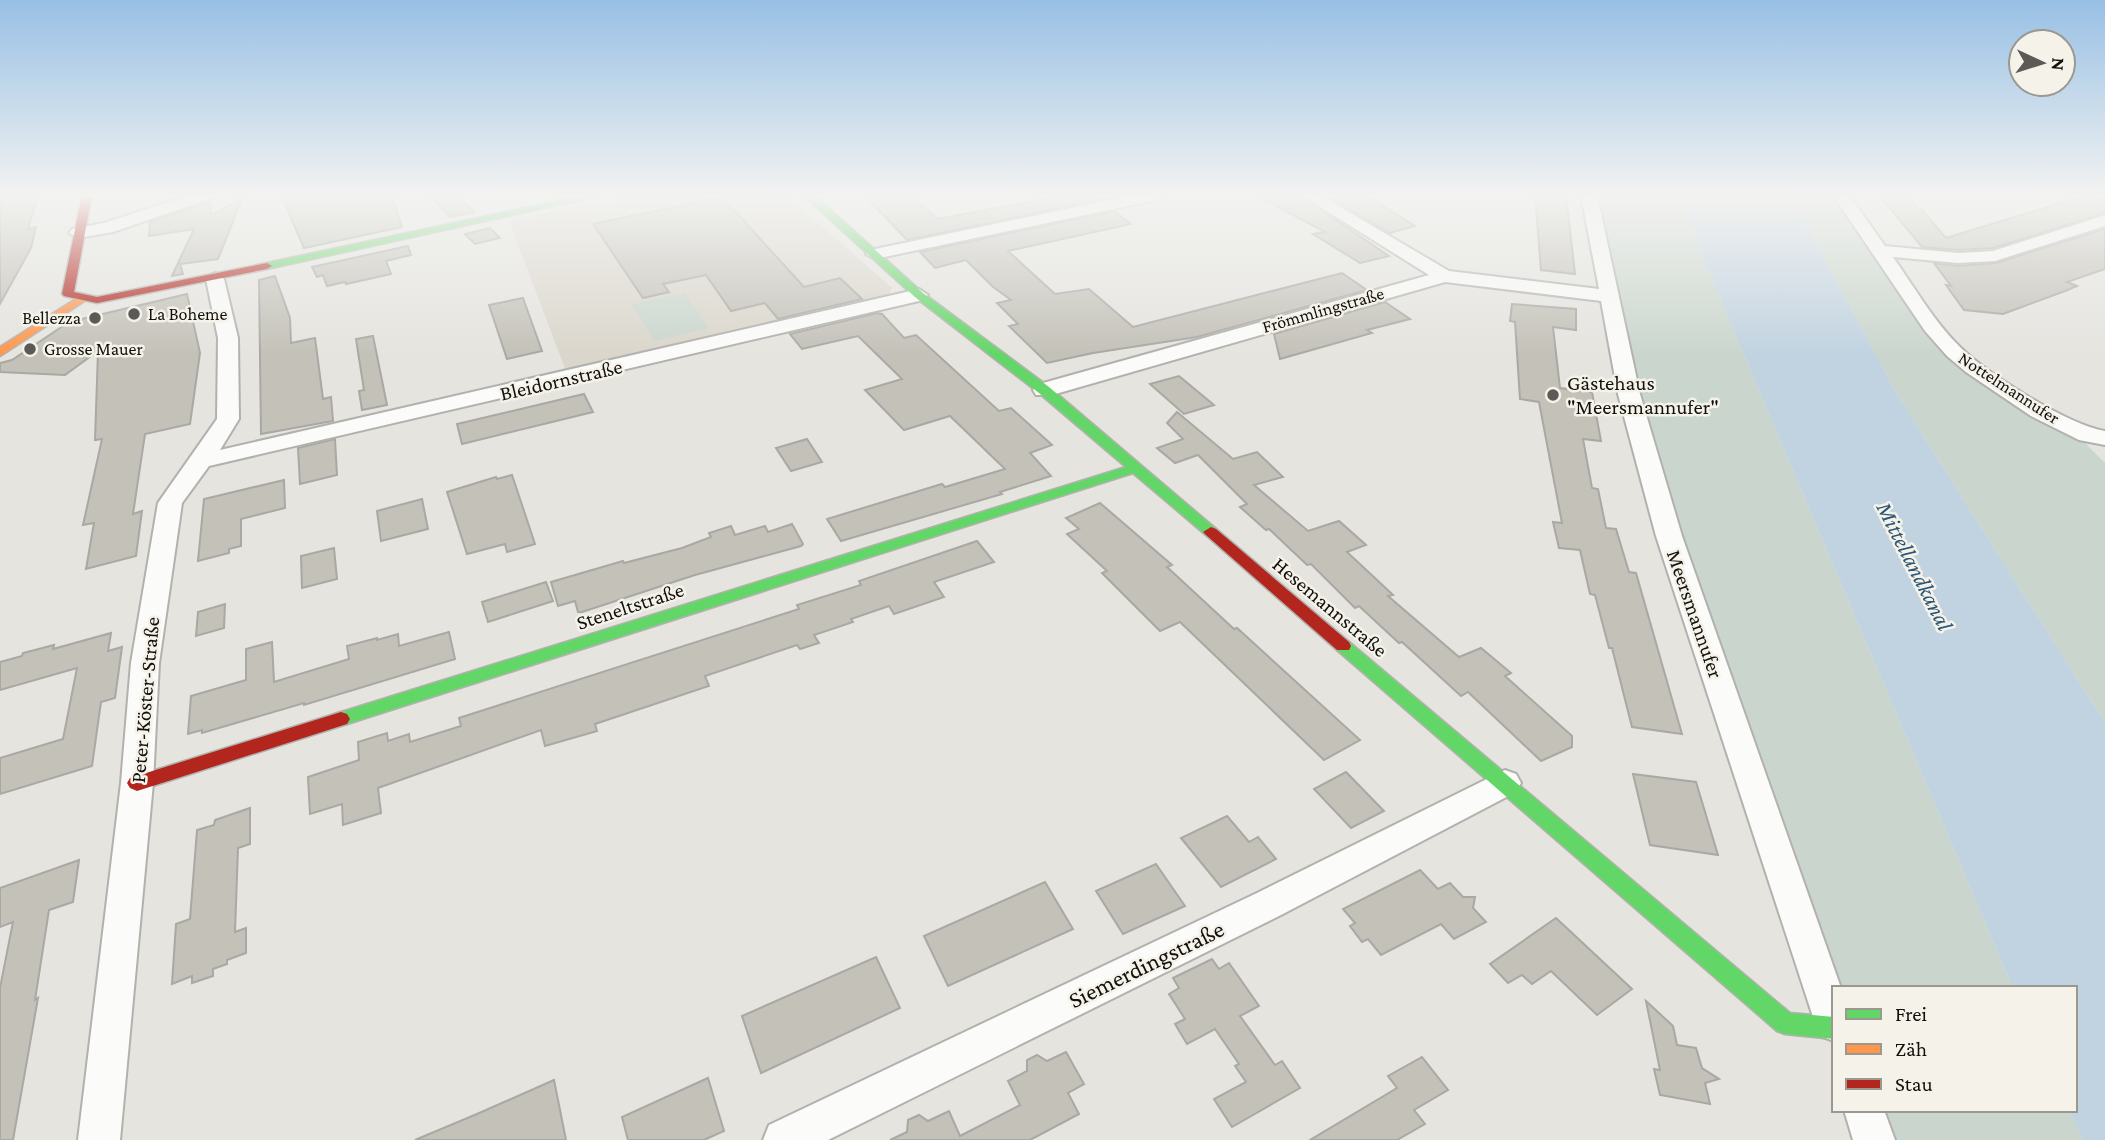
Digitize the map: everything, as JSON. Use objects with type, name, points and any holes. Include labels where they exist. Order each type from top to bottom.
[{"type":"street","points":[[76,248],[68,294],[82,298],[117,298],[355,248]]},
{"type":"street","name":"Hesemannstraße","points":[[868,248],[919,295],[1044,390],[1785,1023],[1832,1026]]},
{"type":"street","points":[[875,254],[903,248]]},
{"type":"street","points":[[1398,248],[1444,276]]},
{"type":"street","name":"Meersmannufer","points":[[1598,248],[1629,394],[1669,536],[1832,1020]]},
{"type":"street","points":[[1880,250],[1958,258],[1995,256],[2019,248]]},
{"type":"street","name":"Nottelmannufer","points":[[1880,250],[1932,327],[1954,352],[1973,368],[2039,411],[2096,437]]},
{"type":"street","name":"Frömmlingstraße","points":[[1044,390],[1444,276],[1607,296]]},
{"type":"street","name":"Peter-Köster-Straße","points":[[99,1140],[137,783],[145,663],[170,503],[228,419],[228,338],[215,279]]},
{"type":"street","name":"Bleidornstraße","points":[[201,461],[919,295]]},
{"type":"street","points":[[0,352],[82,298]]},
{"type":"street","name":"Steneltstraße","points":[[137,783],[1136,468]]},
{"type":"street","name":"Siemerdingstraße","points":[[784,1140],[1269,904],[1505,783]]},
{"type":"street","points":[[1865,1112],[1874,1140]]},
{"type":"shaded area","points":[[519,248],[847,248],[892,288],[888,296],[566,371]]},
{"type":"shaded area","points":[[1609,248],[1699,248],[2012,986],[1839,986],[1676,518],[1647,418]]},
{"type":"shaded area","points":[[1819,248],[1870,248],[1923,326],[2084,442],[2105,463],[2105,723],[1896,393]]},
{"type":"shaded area","points":[[685,293],[709,328],[654,341],[632,304]]},
{"type":"shaded area","points":[[1884,1112],[2070,1112],[2083,1140],[1894,1140]]},
{"type":"water","name":"Mittellandkanal","points":[[1819,248],[1896,393],[2105,723],[2105,1140],[2083,1140],[2070,1112],[2077,1112],[2077,986],[2012,986],[1699,249]]},
{"type":"building","points":[[0,248],[31,248],[0,304]]},
{"type":"building","points":[[185,248],[222,248],[218,259],[180,264],[183,274],[172,276]]},
{"type":"building","points":[[398,248],[409,248],[411,255],[386,261],[391,274],[346,284],[327,286],[323,275],[317,277],[312,267]]},
{"type":"building","points":[[609,248],[769,248],[804,287],[840,278],[862,299],[778,319],[765,303],[731,311],[706,275],[663,284],[669,292],[643,298]]},
{"type":"building","points":[[938,248],[1021,248],[1008,251],[1055,294],[1089,289],[1133,327],[1342,273],[1367,290],[1197,337],[1047,363],[1009,326],[1018,324],[997,303],[1011,300],[993,287],[966,260],[935,268],[920,252]]},
{"type":"building","points":[[1336,248],[1377,248],[1389,256],[1360,263]]},
{"type":"building","points":[[1539,248],[1572,248],[1575,274],[1541,270]]},
{"type":"building","points":[[1936,248],[1990,248],[1958,250]]},
{"type":"building","points":[[2043,248],[2105,248],[2105,269],[2067,282],[2077,286],[2003,314],[1964,310],[1934,263],[1958,266],[1996,263]]},
{"type":"building","points":[[275,276],[290,318],[291,343],[315,338],[323,399],[331,397],[333,421],[261,434],[259,280]]},
{"type":"building","points":[[187,294],[200,353],[190,424],[145,434],[133,514],[142,511],[136,556],[86,569],[94,523],[83,525],[102,439],[95,440],[98,351],[65,375],[0,372],[0,363],[12,360],[69,322]]},
{"type":"building","points":[[523,298],[542,351],[507,359],[489,305]]},
{"type":"building","points":[[1385,302],[1410,319],[1367,330],[1372,333],[1280,359],[1274,334]]},
{"type":"building","points":[[1512,304],[1576,309],[1576,330],[1553,327],[1560,388],[1592,392],[1601,441],[1583,439],[1592,488],[1598,489],[1606,528],[1616,529],[1629,572],[1636,573],[1682,734],[1632,727],[1612,648],[1609,648],[1595,595],[1590,594],[1580,550],[1559,548],[1553,522],[1562,523],[1539,402],[1520,399],[1515,322],[1510,321]]},
{"type":"building","points":[[882,314],[904,338],[916,335],[999,411],[1011,408],[1052,445],[1030,453],[1051,476],[1000,492],[1002,494],[841,541],[827,519],[942,484],[945,487],[1005,469],[950,416],[904,430],[865,390],[902,379],[858,336],[802,349],[790,334]]},
{"type":"building","points":[[373,336],[387,405],[362,410],[359,391],[364,390],[356,339]]},
{"type":"building","points":[[1179,376],[1214,405],[1184,414],[1150,384]]},
{"type":"building","points":[[584,394],[593,412],[462,444],[457,424]]},
{"type":"building","points":[[1177,412],[1233,459],[1257,452],[1283,477],[1254,485],[1308,531],[1339,521],[1366,545],[1347,552],[1393,595],[1388,596],[1459,657],[1481,648],[1511,673],[1505,676],[1572,736],[1572,747],[1541,761],[1468,692],[1461,696],[1359,606],[1355,608],[1311,564],[1307,565],[1269,529],[1266,530],[1240,507],[1247,504],[1198,455],[1175,463],[1157,448],[1183,439],[1167,423]]},
{"type":"building","points":[[335,439],[337,475],[300,484],[298,448]]},
{"type":"building","points":[[807,439],[822,462],[791,471],[776,448]]},
{"type":"building","points":[[512,475],[535,544],[507,552],[505,544],[467,554],[447,492],[496,477],[497,479]]},
{"type":"building","points":[[284,480],[285,508],[241,519],[241,546],[229,549],[229,553],[198,561],[204,499]]},
{"type":"building","points":[[422,499],[428,529],[381,541],[377,511]]},
{"type":"building","points":[[1100,503],[1172,565],[1167,567],[1234,629],[1237,628],[1360,740],[1324,760],[1180,622],[1160,631],[1102,573],[1107,571],[1067,534],[1079,529],[1066,518]]},
{"type":"building","points":[[792,524],[803,544],[801,546],[695,575],[582,612],[578,612],[575,601],[558,606],[551,582],[623,561],[624,563],[682,548],[711,537],[709,533],[731,526],[735,535],[765,526],[768,532]]},
{"type":"building","points":[[977,541],[994,562],[934,582],[944,597],[894,614],[889,606],[851,619],[853,622],[814,635],[819,643],[800,649],[797,645],[705,676],[709,686],[595,724],[597,731],[545,746],[541,730],[378,788],[381,813],[343,825],[342,804],[310,814],[308,777],[359,760],[358,742],[387,733],[388,741],[409,734],[410,742],[461,726],[459,718],[799,609],[797,605],[861,585],[859,581]]},
{"type":"building","points":[[334,548],[337,579],[302,588],[301,556]]},
{"type":"building","points":[[546,582],[553,601],[488,622],[482,602]]},
{"type":"building","points":[[225,604],[224,628],[196,636],[198,612]]},
{"type":"building","points":[[449,632],[455,659],[304,705],[202,733],[202,730],[188,734],[191,696],[246,680],[246,649],[272,642],[274,682],[349,659],[347,646],[398,634],[399,646]]},
{"type":"building","points":[[111,633],[108,651],[122,647],[115,698],[101,702],[92,766],[0,794],[0,758],[63,739],[77,668],[0,690],[0,662],[22,656],[23,653],[54,645],[53,649]]},
{"type":"building","points":[[1346,772],[1384,811],[1351,828],[1314,789]]},
{"type":"building","points":[[1633,774],[1696,782],[1718,855],[1650,845]]},
{"type":"building","points":[[250,808],[250,844],[238,848],[235,932],[246,928],[246,953],[213,969],[213,976],[192,983],[192,976],[172,984],[176,924],[190,919],[197,830],[214,825],[215,820]]},
{"type":"building","points":[[1227,816],[1249,842],[1258,837],[1276,859],[1221,887],[1181,838]]},
{"type":"building","points":[[79,860],[73,902],[49,910],[35,1000],[38,998],[13,1140],[0,1140],[0,988],[13,922],[0,927],[0,888]]},
{"type":"building","points":[[1156,864],[1185,906],[1123,934],[1096,891]]},
{"type":"building","points":[[1420,870],[1438,889],[1450,883],[1463,897],[1475,897],[1473,908],[1486,922],[1454,939],[1441,924],[1381,955],[1368,939],[1362,942],[1350,926],[1355,923],[1343,909]]},
{"type":"building","points":[[1045,882],[1073,929],[948,986],[924,936]]},
{"type":"building","points":[[1556,918],[1632,989],[1597,1015],[1551,971],[1532,984],[1522,975],[1508,983],[1490,964]]},
{"type":"building","points":[[876,957],[900,1008],[761,1073],[742,1016]]},
{"type":"building","points":[[1212,959],[1219,969],[1229,963],[1259,1006],[1240,1016],[1275,1065],[1282,1061],[1300,1088],[1232,1127],[1214,1099],[1246,1082],[1235,1066],[1239,1064],[1215,1029],[1187,1044],[1175,1024],[1185,1019],[1169,994],[1179,988],[1173,978]]},
{"type":"building","points":[[1646,1001],[1673,1026],[1677,1045],[1696,1048],[1702,1068],[1719,1079],[1705,1083],[1710,1104],[1660,1095],[1654,1069],[1660,1070]]},
{"type":"building","points":[[1066,1052],[1084,1084],[1068,1093],[1079,1114],[1030,1140],[890,1140],[907,1132],[908,1120],[919,1115],[928,1121],[949,1111],[960,1136],[1020,1105],[1008,1081],[1027,1071],[1027,1060],[1037,1055],[1047,1061]]},
{"type":"building","points":[[1422,1057],[1448,1090],[1414,1110],[1425,1124],[1397,1140],[1310,1140],[1397,1088],[1388,1076]]},
{"type":"building","points":[[708,1078],[724,1131],[704,1140],[628,1140],[622,1117]]},
{"type":"building","points":[[554,1080],[566,1140],[415,1140],[477,1114]]},
{"type":"traffic: fast","points":[[267,266],[350,248]]},
{"type":"traffic: fast","points":[[867,248],[919,295],[1044,390],[1211,532]]},
{"type":"traffic: fast","points":[[341,719],[1136,468]]},
{"type":"traffic: fast","points":[[1343,646],[1785,1023],[1832,1028]]},
{"type":"traffic: slow","points":[[0,352],[82,298]]},
{"type":"traffic: jam","points":[[77,248],[68,294],[97,300],[267,266]]},
{"type":"traffic: jam","points":[[1211,532],[1343,646]]},
{"type":"traffic: jam","points":[[137,783],[341,719]]},
{"type":"place","name":"La Boheme","points":[[134,314]]},
{"type":"place","name":"Bellezza","points":[[95,318]]},
{"type":"place","name":"Grosse Mauer","points":[[30,349]]},
{"type":"place","name":"Gästehaus \"Meersmannufer\"","points":[[1553,395]]}]
